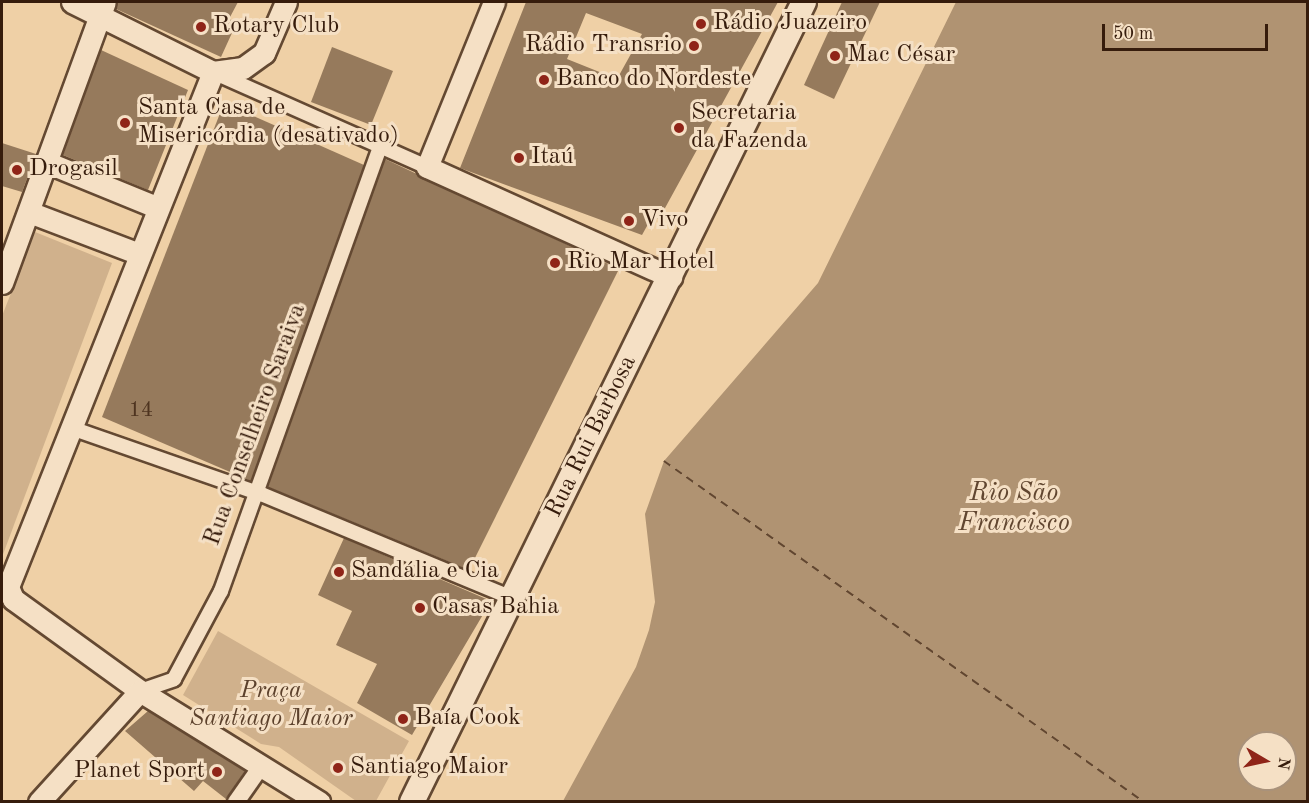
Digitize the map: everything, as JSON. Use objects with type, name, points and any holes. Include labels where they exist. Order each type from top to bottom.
[{"type":"main road","name":"Rua Rui Barbosa","points":[[412,801],[508,596],[671,277],[804,2]]},
{"type":"street","points":[[72,2],[102,7],[213,72],[671,277]]},
{"type":"street","points":[[213,72],[243,68],[264,53],[286,2]]},
{"type":"street","points":[[427,167],[494,2]]},
{"type":"street","points":[[2,283],[102,7]]},
{"type":"street","points":[[213,72],[137,253],[74,429],[9,583],[13,599],[140,691],[319,801]]},
{"type":"street","name":"Rua Conselheiro Saraiva","points":[[140,691],[174,679],[201,633],[380,146]]},
{"type":"street","points":[[46,162],[156,207]]},
{"type":"street","points":[[29,212],[137,253]]},
{"type":"street","points":[[74,429],[254,492],[508,596]]},
{"type":"street","points":[[39,801],[140,691]]},
{"type":"street","points":[[236,801],[262,765]]},
{"type":"green space","points":[[35,232],[112,263],[2,557],[2,316]]},
{"type":"green space","name":"Praça Santiago Maior","points":[[218,631],[409,741],[376,801],[356,801],[279,747],[261,744],[183,695]]},
{"type":"water","name":"Rio São Francisco","points":[[956,2],[1307,2],[1307,801],[563,801],[636,667],[649,630],[655,602],[645,514],[664,461],[818,283]]},
{"type":"building","points":[[117,2],[238,2],[229,19],[237,22],[221,57],[116,9]]},
{"type":"building","points":[[526,2],[778,2],[659,219],[652,217],[642,235],[460,168]],"holes":[[[586,13],[642,34],[617,79],[567,59]]]},
{"type":"building","name":"Mac César","points":[[842,2],[880,2],[834,99],[804,85]]},
{"type":"building","points":[[332,47],[393,71],[371,125],[311,102]]},
{"type":"building","name":"Santa Casa de Misericórdia (desativado)","points":[[101,50],[188,90],[148,190],[63,155]]},
{"type":"building","points":[[224,103],[364,165],[251,481],[102,417]]},
{"type":"building","name":"Drogasil","points":[[2,143],[36,154],[22,192],[2,186]]},
{"type":"building","points":[[385,159],[619,269],[469,570],[268,487]]},
{"type":"building","points":[[344,538],[491,601],[412,735],[357,703],[377,664],[336,645],[352,611],[318,595]]},
{"type":"building","points":[[148,711],[245,771],[226,799],[203,781],[194,791],[125,731]]},
{"type":"ferry route","points":[[664,461],[1144,802]]},
{"type":"place","name":"Rádio Juazeiro","points":[[701,24]]},
{"type":"place","name":"Rotary Club","points":[[201,27]]},
{"type":"place","name":"Rádio Transrio","points":[[694,46]]},
{"type":"place","name":"Mac César","points":[[835,56]]},
{"type":"place","name":"Banco do Nordeste","points":[[544,80]]},
{"type":"place","name":"Santa Casa de Misericórdia (desativado)","points":[[125,123]]},
{"type":"place","name":"Secretaria da Fazenda","points":[[679,128]]},
{"type":"place","name":"Itaú","points":[[519,158]]},
{"type":"place","name":"Drogasil","points":[[17,170]]},
{"type":"place","name":"Vivo","points":[[629,221]]},
{"type":"place","name":"Rio Mar Hotel","points":[[555,263]]},
{"type":"place","name":"Sandália e Cia","points":[[339,572]]},
{"type":"place","name":"Casas Bahia","points":[[420,608]]},
{"type":"place","name":"Baía Cook","points":[[403,719]]},
{"type":"place","name":"Santiago Maior","points":[[338,768]]},
{"type":"place","name":"Planet Sport","points":[[217,772]]}]
